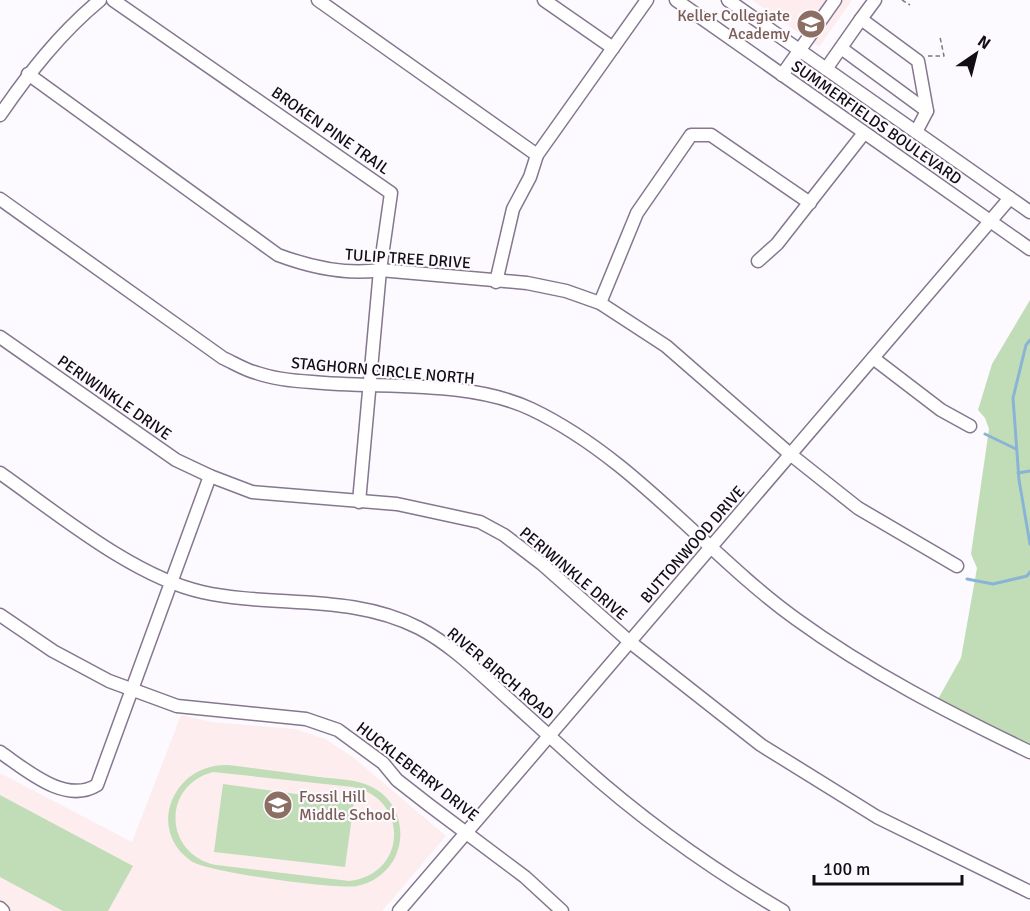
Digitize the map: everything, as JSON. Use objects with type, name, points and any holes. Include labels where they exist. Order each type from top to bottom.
[{"type":"street","points":[[0,115],[28,74],[74,22],[100,0]]},
{"type":"street","name":"BROKEN PINE TRAIL","points":[[113,0],[262,101],[391,193],[380,270],[359,502]]},
{"type":"street","points":[[318,0],[537,154]]},
{"type":"street","points":[[544,0],[613,48]]},
{"type":"street","points":[[496,282],[513,209],[530,177],[537,154],[647,0]]},
{"type":"street","name":"SUMMERFIELDS BOULEVARD","points":[[676,0],[1030,249]]},
{"type":"street","name":"SUMMERFIELDS BOULEVARD","points":[[728,0],[1030,212]]},
{"type":"street","points":[[782,75],[836,0]]},
{"type":"street","points":[[826,69],[875,0]]},
{"type":"street","points":[[861,19],[918,61],[927,111],[916,132]]},
{"type":"street","points":[[841,48],[927,111]]},
{"type":"street","name":"TULIP TREE DRIVE","points":[[28,74],[278,255],[323,268],[364,272],[380,270],[547,287],[600,303],[666,346],[790,454],[858,508],[957,566]]},
{"type":"street","points":[[758,261],[777,244],[864,133]]},
{"type":"street","points":[[600,303],[637,213],[691,135],[711,135],[810,203]]},
{"type":"street","name":"BUTTONWOOD DRIVE","points":[[399,911],[1010,198]]},
{"type":"street","name":"STAGHORN CIRCLE NORTH","points":[[0,200],[223,358],[257,374],[294,381],[477,394],[508,400],[531,409],[569,430],[605,456],[795,619],[875,672],[963,720],[1030,752]]},
{"type":"street","name":"PERIWINKLE DRIVE","points":[[0,337],[176,460],[210,476],[252,492],[407,505],[480,522],[504,535],[542,564],[630,642],[689,690],[790,765],[876,817],[1030,892]]},
{"type":"street","points":[[873,358],[940,411],[970,426]]},
{"type":"street","name":"RIVER BIRCH ROAD","points":[[0,473],[116,553],[172,583],[235,599],[319,602],[396,617],[422,629],[462,657],[549,736],[654,826],[733,881],[783,911]]},
{"type":"street","points":[[0,752],[54,787],[69,790],[90,789],[97,785],[210,476]]},
{"type":"street","name":"HUCKLEBERRY DRIVE","points":[[0,615],[53,651],[109,681],[177,705],[306,720],[338,730],[383,763],[413,793],[467,831],[562,911]]},
{"type":"path","points":[[902,0],[910,5]]},
{"type":"path","points":[[918,61],[927,56],[944,56],[940,37]]},
{"type":"shaded area","name":"Keller Collegiate Academy","points":[[752,0],[852,0],[819,47]]},
{"type":"shaded area","name":"Fossil Hill Middle School","points":[[181,715],[212,722],[295,729],[325,739],[353,757],[446,836],[382,911],[0,911],[0,773],[132,842]]},
{"type":"green space","points":[[1030,300],[1030,744],[938,699],[961,658],[977,568],[971,554],[989,429],[985,418],[978,410],[992,364]]},
{"type":"green space","points":[[229,765],[359,782],[372,787],[386,797],[398,816],[399,847],[393,861],[382,874],[373,880],[363,885],[345,887],[245,875],[191,861],[177,848],[170,832],[168,816],[172,800],[181,786],[193,774],[210,767]],"holes":[[[213,772],[353,787],[372,794],[385,806],[392,820],[394,836],[391,852],[382,865],[368,876],[349,881],[216,865],[199,858],[186,848],[178,834],[177,805],[184,791],[196,780]]]},
{"type":"green space","points":[[223,784],[354,802],[345,867],[214,852]]},
{"type":"green space","points":[[0,795],[133,866],[108,911],[63,911],[0,877]]},
{"type":"waterway","points":[[1030,340],[1026,345],[1013,398],[1019,480],[1030,544]]},
{"type":"waterway","points":[[985,434],[1016,449]]},
{"type":"waterway","points":[[1018,473],[1030,471]]},
{"type":"waterway","points":[[967,579],[993,584],[1027,576],[1030,572]]},
{"type":"place","name":"Keller Collegiate Academy","points":[[811,24]]},
{"type":"place","name":"Fossil Hill Middle School","points":[[278,805]]}]
